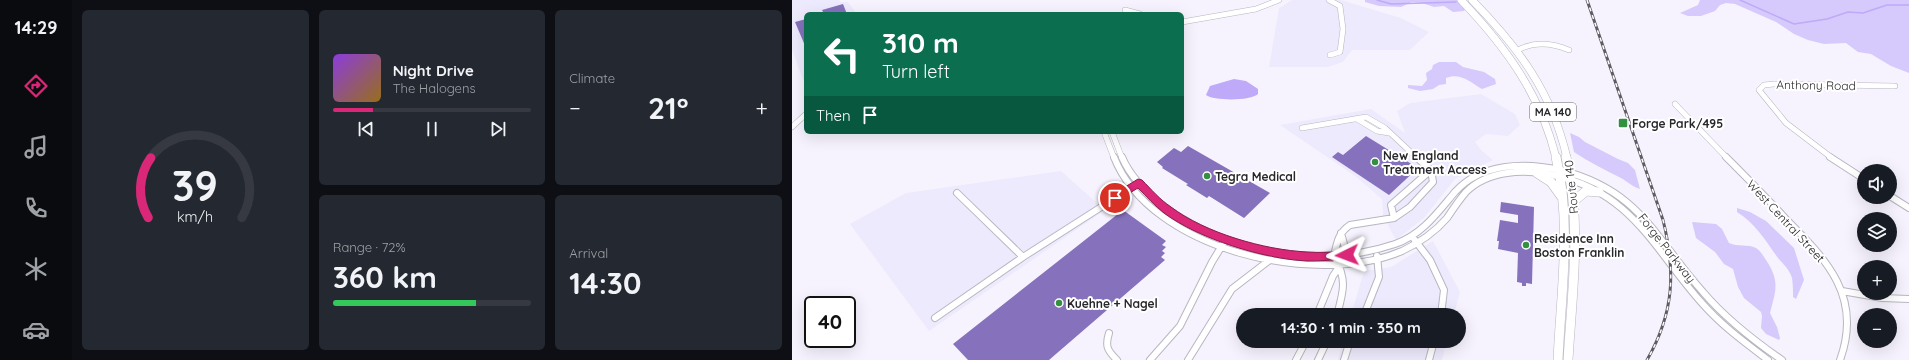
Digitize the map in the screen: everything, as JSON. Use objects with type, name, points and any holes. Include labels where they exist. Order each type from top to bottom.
[{"type":"main road","name":"MA 140","points":[[1461,0],[1486,24],[1508,52]]},
{"type":"main road","name":"MA 140","points":[[1472,0],[1496,23],[1518,50]]},
{"type":"main road","name":"Route 140","points":[[1518,50],[1535,76],[1552,108],[1565,144],[1571,177],[1574,201],[1575,250],[1568,360]]},
{"type":"main road","name":"Route 140","points":[[1508,52],[1527,80],[1540,107],[1549,131],[1560,173],[1563,199],[1564,241],[1558,360]]},
{"type":"main road","points":[[1537,173],[1551,182],[1563,199]]},
{"type":"main road","points":[[1574,201],[1586,191],[1599,192]]},
{"type":"street","points":[[1184,18],[1204,13],[1246,8],[1271,0]]},
{"type":"street","points":[[1184,22],[1203,17],[1254,10],[1279,0]]},
{"type":"street","points":[[1329,0],[1340,6],[1343,25],[1342,48],[1340,52],[1330,55]]},
{"type":"street","points":[[1125,10],[1136,12]]},
{"type":"street","points":[[1508,52],[1518,50],[1526,51],[1550,44],[1558,45],[1569,50]]},
{"type":"street","name":"Anthony Road","points":[[1857,174],[1817,148],[1786,123],[1759,90],[1764,85],[1774,84],[1896,86]]},
{"type":"street","name":"West Central Street","points":[[1675,104],[1814,247],[1833,273],[1842,291],[1846,305],[1849,332],[1847,346],[1840,360]]},
{"type":"street","points":[[792,127],[804,116]]},
{"type":"street","points":[[1302,128],[1366,117],[1385,128],[1431,170],[1433,182],[1405,211],[1394,218],[1383,222],[1354,224],[1348,226],[1341,233],[1334,256],[1343,271],[1344,280],[1339,308]]},
{"type":"street","name":"Forge Parkway","points":[[1104,134],[1117,169],[1131,187],[1150,207],[1176,226],[1221,247],[1270,260],[1304,264],[1339,264],[1397,253],[1417,243],[1443,223],[1466,192],[1478,182],[1502,175],[1560,173]]},
{"type":"street","name":"Forge Parkway","points":[[1113,134],[1121,158],[1138,183],[1167,210],[1188,223],[1226,240],[1274,252],[1308,256],[1334,256],[1375,251],[1412,237],[1427,226],[1462,185],[1476,176],[1491,170],[1509,167],[1536,167],[1560,173],[1611,192],[1643,216],[1711,302],[1759,344],[1782,360]]},
{"type":"street","points":[[1394,218],[1391,205],[1431,170]]},
{"type":"street","name":"Forge Parkway","points":[[1571,177],[1599,192],[1633,216],[1710,312],[1728,329],[1768,360]]},
{"type":"street","points":[[935,318],[1024,257],[1138,183]]},
{"type":"street","points":[[958,192],[1024,257]]},
{"type":"street","points":[[1897,200],[1909,208]]},
{"type":"street","points":[[1320,308],[1329,282],[1339,264],[1347,255],[1341,233]]},
{"type":"street","points":[[1412,237],[1430,260],[1444,290],[1442,308]]},
{"type":"street","points":[[1150,360],[1180,326],[1226,240]]},
{"type":"street","points":[[1367,308],[1378,277],[1375,251]]},
{"type":"street","points":[[1188,360],[1232,289],[1270,260],[1274,252]]},
{"type":"street","points":[[1842,291],[1882,298],[1909,299]]},
{"type":"street","points":[[1109,333],[1106,344],[1108,351],[1117,360]]},
{"type":"street","points":[[1296,360],[1302,348]]},
{"type":"street","points":[[1318,360],[1324,348]]},
{"type":"street","points":[[1344,360],[1348,348]]},
{"type":"street","points":[[1429,360],[1432,348]]},
{"type":"shaded area","points":[[792,0],[839,0],[840,2],[848,2],[856,12],[804,12],[804,82],[792,50]]},
{"type":"shaded area","points":[[1292,0],[1341,0],[1401,18],[1429,32],[1410,50],[1352,50],[1343,62],[1328,67],[1269,67],[1279,8]]},
{"type":"shaded area","points":[[1365,0],[1457,0],[1465,9],[1464,11],[1453,12],[1444,6],[1434,7],[1422,3],[1412,2],[1401,7],[1379,6],[1365,2]]},
{"type":"shaded area","points":[[1700,0],[1909,0],[1909,73],[1891,66],[1871,54],[1858,52],[1846,43],[1824,44],[1808,40],[1794,34],[1776,22],[1735,4],[1726,3],[1720,5],[1715,11],[1701,16],[1688,16],[1680,13],[1698,5]]},
{"type":"shaded area","points":[[1439,62],[1456,62],[1463,67],[1484,72],[1495,79],[1496,84],[1482,89],[1465,79],[1451,76],[1446,78],[1446,84],[1439,85],[1433,89],[1420,91],[1408,88],[1408,85],[1422,86],[1427,80],[1426,73],[1432,69],[1433,65]]},
{"type":"shaded area","points":[[1234,79],[1246,81],[1258,89],[1258,94],[1241,99],[1224,99],[1206,95],[1210,86]]},
{"type":"shaded area","points":[[1481,94],[1515,114],[1520,125],[1508,136],[1486,134],[1475,142],[1482,151],[1493,160],[1455,179],[1424,218],[1396,240],[1383,216],[1382,199],[1355,176],[1280,125],[1371,109],[1405,133],[1397,111],[1410,103]]},
{"type":"shaded area","points":[[1570,133],[1628,163],[1635,170],[1640,189],[1591,163],[1574,152]]},
{"type":"shaded area","points":[[1061,171],[1105,210],[929,331],[850,224],[906,193]]},
{"type":"shaded area","points":[[1737,208],[1750,212],[1766,221],[1794,248],[1804,280],[1796,299],[1793,297],[1792,278],[1788,270],[1755,227],[1737,212]]},
{"type":"shaded area","points":[[1692,222],[1716,224],[1722,229],[1729,243],[1756,248],[1762,254],[1770,267],[1775,280],[1776,286],[1770,313],[1777,327],[1780,338],[1779,340],[1766,334],[1761,328],[1761,312],[1744,298],[1738,287],[1733,269],[1724,264],[1715,252],[1696,238]]},
{"type":"shaded area","points":[[1433,241],[1460,292],[1456,308],[1353,308],[1364,271],[1391,267]]},
{"type":"shaded area","points":[[1341,348],[1445,348],[1442,360],[1338,360]]},
{"type":"building","points":[[843,4],[846,12],[823,12],[822,10]]},
{"type":"building","points":[[804,20],[804,43],[795,22]]},
{"type":"building","name":"New England Treatment Access","points":[[1366,136],[1418,168],[1389,195],[1332,157],[1338,152],[1343,155]]},
{"type":"building","name":"Tegra Medical","points":[[1188,146],[1270,193],[1244,218],[1209,196],[1207,198],[1162,168],[1163,167],[1157,162],[1174,148],[1181,152]]},
{"type":"building","name":"Residence Inn Boston Franklin","points":[[1501,202],[1534,207],[1532,284],[1526,283],[1526,286],[1522,286],[1522,283],[1517,282],[1518,253],[1498,249],[1499,241],[1497,241],[1500,220],[1518,223],[1518,215],[1500,212]]},
{"type":"building","name":"Kuehne + Nagel","points":[[1123,210],[1166,241],[1162,245],[1166,247],[1162,251],[1165,253],[1161,257],[1165,260],[1049,360],[968,360],[953,344]]},
{"type":"waterway","points":[[1377,0],[1391,4],[1456,2]]},
{"type":"waterway","points":[[1740,0],[1794,24],[1827,19],[1848,12],[1863,13],[1887,5],[1909,5]]},
{"type":"railway","points":[[1587,0],[1663,220],[1667,239],[1670,257],[1670,292],[1663,326],[1647,360]]},
{"type":"place","name":"Forge Park/495","points":[[1623,123]]},
{"type":"place","name":"New England Treatment Access","points":[[1375,162]]},
{"type":"place","name":"Tegra Medical","points":[[1207,176]]},
{"type":"place","name":"Residence Inn Boston Franklin","points":[[1526,245]]},
{"type":"place","name":"Kuehne + Nagel","points":[[1059,303]]},
{"type":"route","points":[[1115,198],[1138,183],[1150,196],[1167,210],[1188,223],[1230,242],[1248,247],[1288,254],[1308,256],[1347,255]]}]
